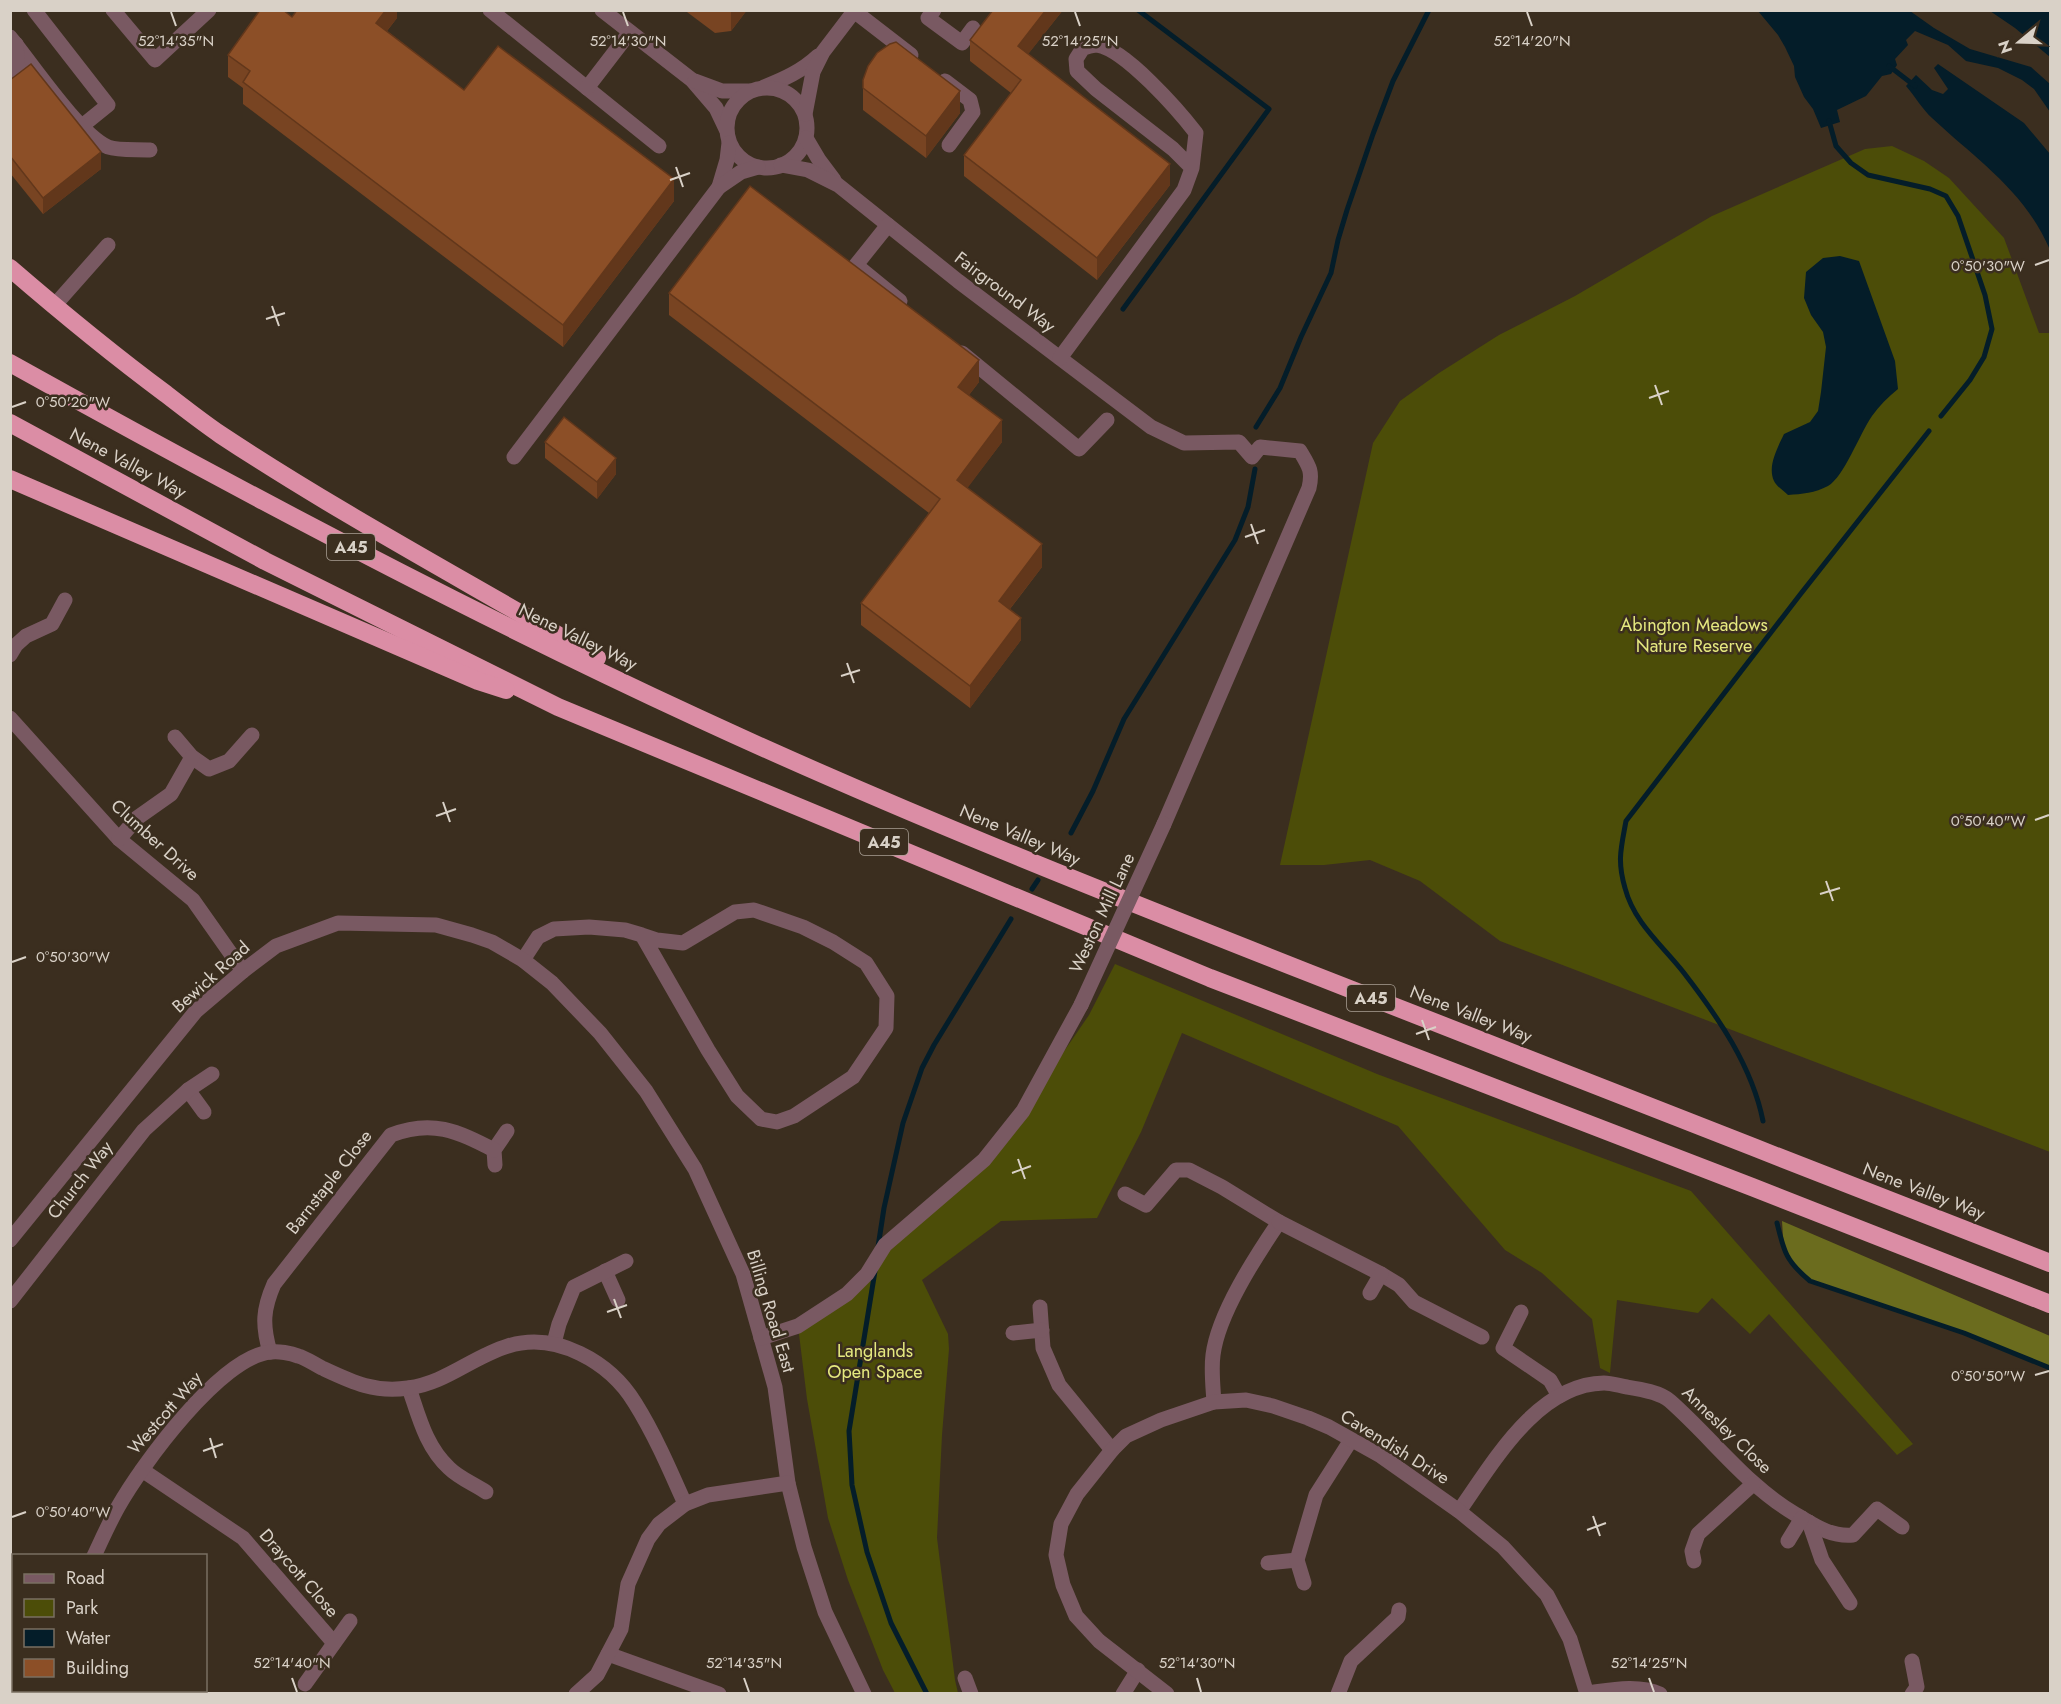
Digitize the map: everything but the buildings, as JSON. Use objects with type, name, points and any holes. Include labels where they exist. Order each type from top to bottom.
[{"type":"highway","points":[[10,268],[129,366],[220,434],[371,527],[698,718]]},
{"type":"highway","name":"Nene Valley Way","points":[[10,363],[315,529],[508,627],[698,718],[1032,863],[2050,1263]]},
{"type":"highway","name":"Nene Valley Way","points":[[10,423],[265,561],[558,707],[1210,978],[1752,1186],[2050,1304]]},
{"type":"highway","points":[[10,479],[478,681],[558,707]]},
{"type":"street","points":[[34,10],[108,105],[82,126]]},
{"type":"street","points":[[113,10],[155,60],[209,10]]},
{"type":"street","points":[[490,10],[659,146]]},
{"type":"street","points":[[602,10],[693,80],[716,108],[737,155],[749,164],[768,168],[782,165],[794,158],[806,138],[805,114],[813,72],[823,52],[854,11],[970,100],[973,112],[949,145]]},
{"type":"street","points":[[934,10],[928,18],[962,43],[974,28]]},
{"type":"street","points":[[587,88],[630,32]]},
{"type":"street","points":[[13,41],[82,126],[94,137],[110,148],[150,150]]},
{"type":"street","points":[[10,77],[18,71],[13,41]]},
{"type":"street","points":[[1060,358],[1184,190],[1192,168],[1196,133],[1173,104],[1113,52],[1097,45],[1083,48],[1076,59],[1077,71],[1192,168]]},
{"type":"street","points":[[719,187],[727,160],[730,110],[738,99],[757,89],[788,78],[806,67],[823,52]]},
{"type":"street","points":[[693,80],[722,92],[777,89],[787,93],[798,102],[805,114]]},
{"type":"street","points":[[806,138],[838,185]]},
{"type":"street","points":[[782,165],[808,170],[838,185]]},
{"type":"street","points":[[514,457],[719,187],[741,172],[758,167]]},
{"type":"street","name":"Fairground Way","points":[[838,185],[958,281],[1151,427],[1184,443],[1239,442],[1252,457]]},
{"type":"street","points":[[888,225],[856,266],[910,309]]},
{"type":"street","points":[[54,306],[108,244]]},
{"type":"street","points":[[954,346],[1079,449],[1107,420]]},
{"type":"street","name":"Weston Mill Lane","points":[[761,1338],[798,1326],[847,1294],[867,1274],[885,1245],[984,1160],[1023,1111],[1081,1005],[1164,824],[1312,477],[1310,467],[1300,451],[1260,447],[1252,457]]},
{"type":"street","points":[[10,655],[16,645],[26,636],[52,624],[65,600]]},
{"type":"street","name":"Clumber Drive","points":[[14,727],[119,839],[193,900],[243,971]]},
{"type":"street","points":[[175,737],[192,757],[209,769],[229,761],[252,735]]},
{"type":"street","points":[[119,839],[137,818],[171,794],[192,757]]},
{"type":"street","points":[[523,960],[538,937],[554,929],[589,927],[625,930],[642,935],[657,940],[683,943],[735,912],[754,910],[803,927],[833,942],[866,963],[886,996],[886,1028],[853,1077],[794,1116],[777,1122],[761,1119],[737,1096],[725,1078],[642,935]]},
{"type":"street","name":"Bewick Road","points":[[10,1240],[196,1011],[276,946],[338,923],[436,925],[492,942]]},
{"type":"street","name":"Billing Road East","points":[[492,942],[523,960],[552,983],[600,1033],[646,1091],[695,1168],[743,1274],[777,1401],[788,1483],[804,1547],[825,1612],[864,1694]]},
{"type":"street","name":"Church Way","points":[[10,1301],[144,1130],[188,1090],[212,1074]]},
{"type":"street","points":[[188,1090],[204,1112]]},
{"type":"street","name":"Barnstaple Close","points":[[270,1352],[265,1336],[264,1319],[266,1303],[274,1284],[391,1135],[407,1129],[429,1126],[467,1136],[494,1150]]},
{"type":"street","points":[[495,1165],[494,1150],[507,1131]]},
{"type":"street","points":[[1125,1194],[1146,1205],[1176,1170],[1189,1170],[1280,1222],[1381,1274],[1399,1285],[1414,1302],[1482,1337]]},
{"type":"street","points":[[1214,1402],[1213,1355],[1220,1327],[1254,1260],[1280,1222]]},
{"type":"street","points":[[554,1343],[574,1287],[626,1261]]},
{"type":"street","points":[[605,1271],[618,1300]]},
{"type":"street","points":[[1370,1293],[1381,1274]]},
{"type":"street","points":[[1040,1307],[1043,1348],[1059,1385],[1112,1450]]},
{"type":"street","points":[[1521,1312],[1503,1348],[1550,1380],[1559,1396]]},
{"type":"street","points":[[1013,1333],[1042,1330]]},
{"type":"street","points":[[270,1352],[298,1356],[355,1384],[383,1389],[409,1388],[441,1380],[482,1355],[510,1345],[554,1343],[583,1354],[610,1373],[634,1401],[685,1504]]},
{"type":"street","name":"Westcott Way","points":[[95,1554],[118,1506],[142,1470],[196,1402],[219,1380],[248,1360],[270,1352]]},
{"type":"street","name":"Annesley Close","points":[[1459,1511],[1508,1440],[1536,1413],[1559,1396],[1604,1383],[1638,1389],[1668,1398],[1753,1484],[1782,1506],[1828,1534],[1853,1535],[1877,1509],[1902,1527]]},
{"type":"street","points":[[409,1388],[428,1440],[438,1455],[450,1469],[486,1492]]},
{"type":"street","name":"Cavendish Drive","points":[[1167,1694],[1099,1641],[1076,1616],[1063,1585],[1056,1555],[1061,1524],[1077,1494],[1126,1436],[1152,1424],[1214,1402],[1246,1400],[1273,1406],[1329,1427],[1381,1456],[1459,1511],[1503,1547],[1547,1595],[1570,1639],[1587,1693]]},
{"type":"street","points":[[1304,1583],[1297,1560],[1316,1495],[1351,1440]]},
{"type":"street","name":"Draycott Close","points":[[142,1470],[243,1538],[334,1643]]},
{"type":"street","points":[[576,1694],[597,1675],[621,1629],[628,1584],[648,1539],[659,1524],[685,1504],[708,1495],[788,1483]]},
{"type":"street","points":[[1694,1562],[1692,1551],[1698,1534],[1753,1484]]},
{"type":"street","points":[[1788,1541],[1806,1520],[1822,1560],[1851,1604]]},
{"type":"street","points":[[1268,1563],[1297,1560]]},
{"type":"street","points":[[1340,1687],[1351,1661],[1398,1617],[1399,1610]]},
{"type":"street","name":"Draycott Close","points":[[305,1684],[350,1621]]},
{"type":"street","points":[[608,1654],[719,1694]]},
{"type":"street","points":[[1912,1661],[1917,1687],[1912,1694]]},
{"type":"street","points":[[1123,1694],[1138,1670]]},
{"type":"street","points":[[965,1678],[970,1694]]},
{"type":"street","points":[[1587,1693],[1620,1689],[1650,1689],[1660,1694]]},
{"type":"green space","name":"Abington Meadows Nature Reserve","points":[[1892,146],[1924,161],[1949,178],[2004,238],[2039,333],[2050,333],[2050,1152],[1500,941],[1420,881],[1370,860],[1324,865],[1280,865],[1373,443],[1400,401],[1499,335],[1575,296],[1712,216],[1865,149]]},
{"type":"green space","name":"Langlands Open Space","points":[[1115,964],[1377,1074],[1691,1191],[1913,1444],[1897,1455],[1769,1314],[1750,1334],[1712,1298],[1698,1313],[1617,1300],[1610,1373],[1600,1368],[1592,1319],[1542,1273],[1505,1250],[1398,1126],[1182,1033],[1141,1132],[1097,1218],[1001,1221],[922,1280],[948,1334],[949,1349],[937,1538],[958,1693],[895,1693],[883,1670],[848,1580],[828,1518],[807,1399],[798,1326],[847,1294],[920,1214],[1023,1111],[1089,1015]]},
{"type":"shaded area","points":[[1782,1221],[2050,1336],[2050,1368],[1964,1333],[1810,1281],[1795,1267],[1787,1255]]},
{"type":"water","points":[[1758,11],[1910,11],[1970,49],[2031,67],[2050,84],[2050,112],[2034,89],[2022,80],[1998,68],[1966,61],[1948,45],[1915,31],[1906,40],[1908,45],[1895,59],[1897,65],[1891,74],[1882,76],[1866,96],[1837,110],[1840,122],[1821,128],[1795,77],[1794,66],[1785,47]]},
{"type":"water","points":[[1990,11],[2050,11],[2050,57],[2015,28]]},
{"type":"water","points":[[1938,64],[2024,123],[2050,154],[2050,250],[2040,229],[2014,193],[1928,114],[1906,86],[1916,75],[1932,90],[1943,94],[1948,89],[1934,68]]},
{"type":"water","points":[[1840,256],[1859,261],[1895,361],[1898,389],[1872,416],[1834,481],[1818,490],[1788,495],[1778,487],[1772,475],[1776,451],[1784,434],[1810,422],[1818,411],[1826,347],[1823,332],[1811,315],[1804,298],[1806,272],[1823,258]]},
{"type":"waterway","points":[[1123,309],[1269,109],[1138,10]]},
{"type":"waterway","points":[[1256,427],[1280,388],[1331,273],[1347,210],[1373,134],[1393,81],[1429,10]]},
{"type":"waterway","points":[[1889,66],[1915,86]]},
{"type":"waterway","points":[[1829,121],[1836,146],[1851,163],[1868,175],[1930,189],[1946,196],[1958,216],[1985,295],[1992,329],[1984,357],[1970,380],[1941,416]]},
{"type":"waterway","points":[[1763,1121],[1751,1081],[1732,1043],[1697,990],[1642,923],[1629,901],[1620,862],[1626,821],[1929,431]]},
{"type":"waterway","points":[[1071,833],[1093,791],[1124,719],[1235,540],[1248,507],[1255,469]]},
{"type":"waterway","points":[[1032,889],[1038,880]]},
{"type":"waterway","points":[[878,1247],[884,1208],[903,1123],[922,1068],[1011,919]]},
{"type":"waterway","points":[[1777,1223],[1787,1255],[1796,1268],[1810,1281],[1964,1333],[2050,1368]]},
{"type":"waterway","points":[[875,1271],[849,1431],[852,1485],[867,1552],[891,1623],[927,1694]]}]
